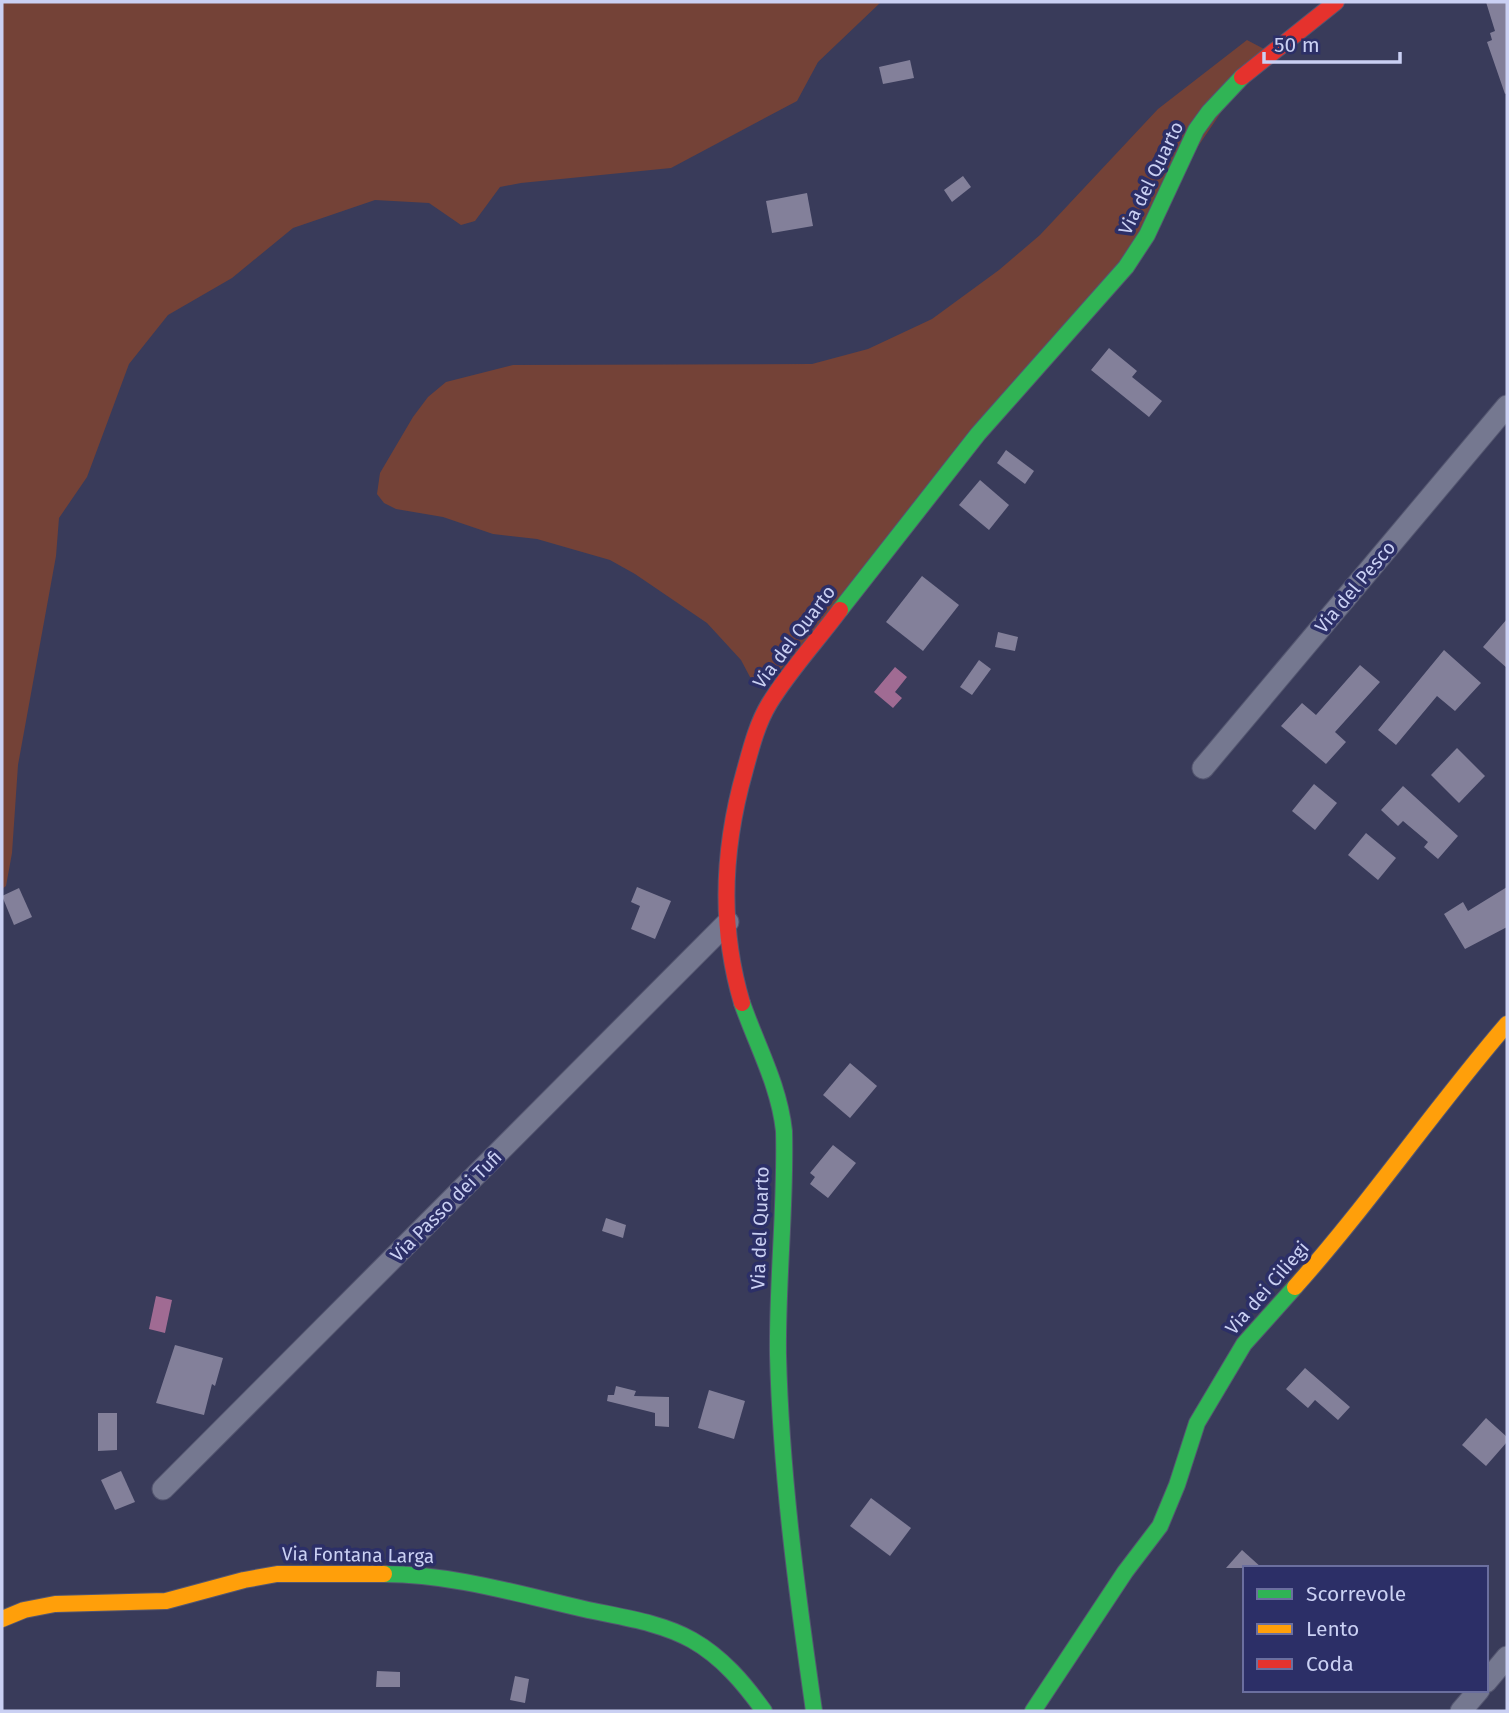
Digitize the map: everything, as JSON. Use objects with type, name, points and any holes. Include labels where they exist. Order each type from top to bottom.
[{"type":"street","name":"Via del Quarto","points":[[814,1711],[793,1564],[779,1387],[783,1126],[775,1088],[738,991],[732,960],[725,873],[730,824],[758,726],[773,698],[978,433],[1131,261],[1155,220],[1195,131],[1209,113],[1254,68],[1336,2]]},
{"type":"street","name":"Via del Pesco","points":[[1203,768],[1507,406]]},
{"type":"street","name":"Via Passo dei Tufi","points":[[163,1489],[728,922]]},
{"type":"street","name":"Via dei Ciliegi","points":[[1033,1711],[1125,1572],[1160,1526],[1177,1485],[1193,1431],[1244,1344],[1336,1241],[1463,1075],[1507,1024]]},
{"type":"street","name":"Via Fontana Larga","points":[[2,1619],[24,1610],[55,1604],[166,1601],[255,1577],[288,1572],[420,1574],[476,1584],[680,1633],[723,1660],[764,1711]]},
{"type":"street","points":[[1488,1680],[1507,1657]]},
{"type":"street","points":[[1461,1711],[1477,1692]]},
{"type":"shaded area","points":[[2,2],[881,2],[818,62],[797,101],[671,168],[500,187],[475,221],[461,225],[429,203],[375,200],[293,228],[232,278],[168,315],[129,364],[87,477],[59,518],[56,556],[18,765],[12,853],[6,886],[2,889]]},
{"type":"shaded area","points":[[1247,40],[1264,49],[1108,279],[776,675],[762,681],[750,677],[741,660],[707,623],[610,560],[537,539],[493,534],[443,517],[396,509],[384,503],[377,494],[380,473],[413,417],[428,397],[446,382],[513,365],[812,364],[868,349],[932,319],[999,270],[1040,235],[1158,109]]},
{"type":"shaded area","points":[[895,667],[907,677],[895,692],[902,698],[893,708],[874,692]]},
{"type":"shaded area","points":[[156,1296],[172,1300],[165,1333],[149,1329]]},
{"type":"building","points":[[1486,2],[1507,2],[1505,94],[1487,42],[1492,40],[1490,33],[1495,31]]},
{"type":"building","points":[[910,60],[914,78],[883,84],[879,67]]},
{"type":"building","points":[[963,176],[971,187],[952,202],[944,190]]},
{"type":"building","points":[[807,193],[813,226],[772,233],[766,201]]},
{"type":"building","points":[[1109,348],[1137,371],[1132,377],[1162,401],[1149,417],[1091,370]]},
{"type":"building","points":[[1006,450],[1034,471],[1025,484],[997,463]]},
{"type":"building","points":[[980,480],[1009,505],[989,530],[959,505]]},
{"type":"building","points":[[922,576],[959,605],[923,651],[886,622]]},
{"type":"building","points":[[1507,619],[1507,668],[1483,647]]},
{"type":"building","points":[[998,632],[1018,637],[1015,651],[995,647]]},
{"type":"building","points":[[1444,650],[1481,683],[1455,711],[1437,696],[1396,745],[1378,730]]},
{"type":"building","points":[[979,660],[991,669],[972,695],[960,687]]},
{"type":"building","points":[[1360,665],[1380,682],[1335,732],[1346,742],[1326,764],[1281,726],[1302,703],[1316,715]]},
{"type":"building","points":[[1457,748],[1485,776],[1459,803],[1431,775]]},
{"type":"building","points":[[1314,784],[1337,803],[1315,830],[1292,811]]},
{"type":"building","points":[[1403,786],[1458,836],[1438,859],[1424,847],[1428,842],[1403,821],[1398,826],[1381,810]]},
{"type":"building","points":[[1366,833],[1396,858],[1378,880],[1348,855]]},
{"type":"building","points":[[637,887],[671,901],[655,939],[631,929],[640,906],[631,902]]},
{"type":"building","points":[[1507,887],[1507,927],[1465,949],[1444,914],[1463,902],[1468,911]]},
{"type":"building","points":[[19,888],[32,917],[14,925],[2,896]]},
{"type":"building","points":[[850,1063],[877,1086],[850,1118],[823,1095]]},
{"type":"building","points":[[833,1145],[856,1163],[828,1198],[810,1184],[815,1177],[810,1173]]},
{"type":"building","points":[[606,1218],[626,1225],[623,1238],[602,1231]]},
{"type":"building","points":[[175,1345],[223,1358],[215,1386],[212,1384],[204,1415],[156,1403]]},
{"type":"building","points":[[1305,1368],[1350,1407],[1338,1420],[1315,1400],[1308,1408],[1286,1389]]},
{"type":"building","points":[[616,1386],[636,1391],[634,1396],[669,1397],[669,1427],[655,1426],[655,1413],[607,1401],[608,1395],[614,1395]]},
{"type":"building","points":[[709,1390],[745,1401],[734,1439],[698,1428]]},
{"type":"building","points":[[98,1413],[117,1413],[117,1450],[98,1451]]},
{"type":"building","points":[[1486,1418],[1507,1437],[1507,1442],[1486,1466],[1462,1445]]},
{"type":"building","points":[[121,1471],[135,1502],[115,1510],[101,1480]]},
{"type":"building","points":[[871,1498],[911,1528],[890,1556],[850,1526]]},
{"type":"building","points":[[1242,1550],[1260,1566],[1243,1568],[1226,1568]]},
{"type":"building","points":[[377,1671],[400,1672],[400,1687],[376,1687]]},
{"type":"building","points":[[515,1676],[529,1679],[525,1703],[510,1700]]},
{"type":"traffic: fast","points":[[840,610],[978,434],[1126,267],[1147,235],[1196,130],[1242,77]]},
{"type":"traffic: fast","points":[[742,1003],[772,1082],[784,1131],[778,1327],[782,1445],[814,1711]]},
{"type":"traffic: fast","points":[[1033,1711],[1125,1572],[1160,1526],[1177,1485],[1197,1423],[1244,1344],[1295,1287]]},
{"type":"traffic: fast","points":[[384,1574],[435,1577],[485,1586],[667,1629],[692,1640],[713,1654],[740,1681],[764,1711]]},
{"type":"traffic: slow","points":[[1295,1287],[1507,1024]]},
{"type":"traffic: slow","points":[[2,1619],[24,1610],[55,1604],[166,1601],[277,1574],[384,1574]]},
{"type":"traffic: jam","points":[[1242,77],[1336,2]]},
{"type":"traffic: jam","points":[[742,1003],[727,916],[728,857],[738,799],[752,745],[765,712],[785,680],[840,610]]}]
